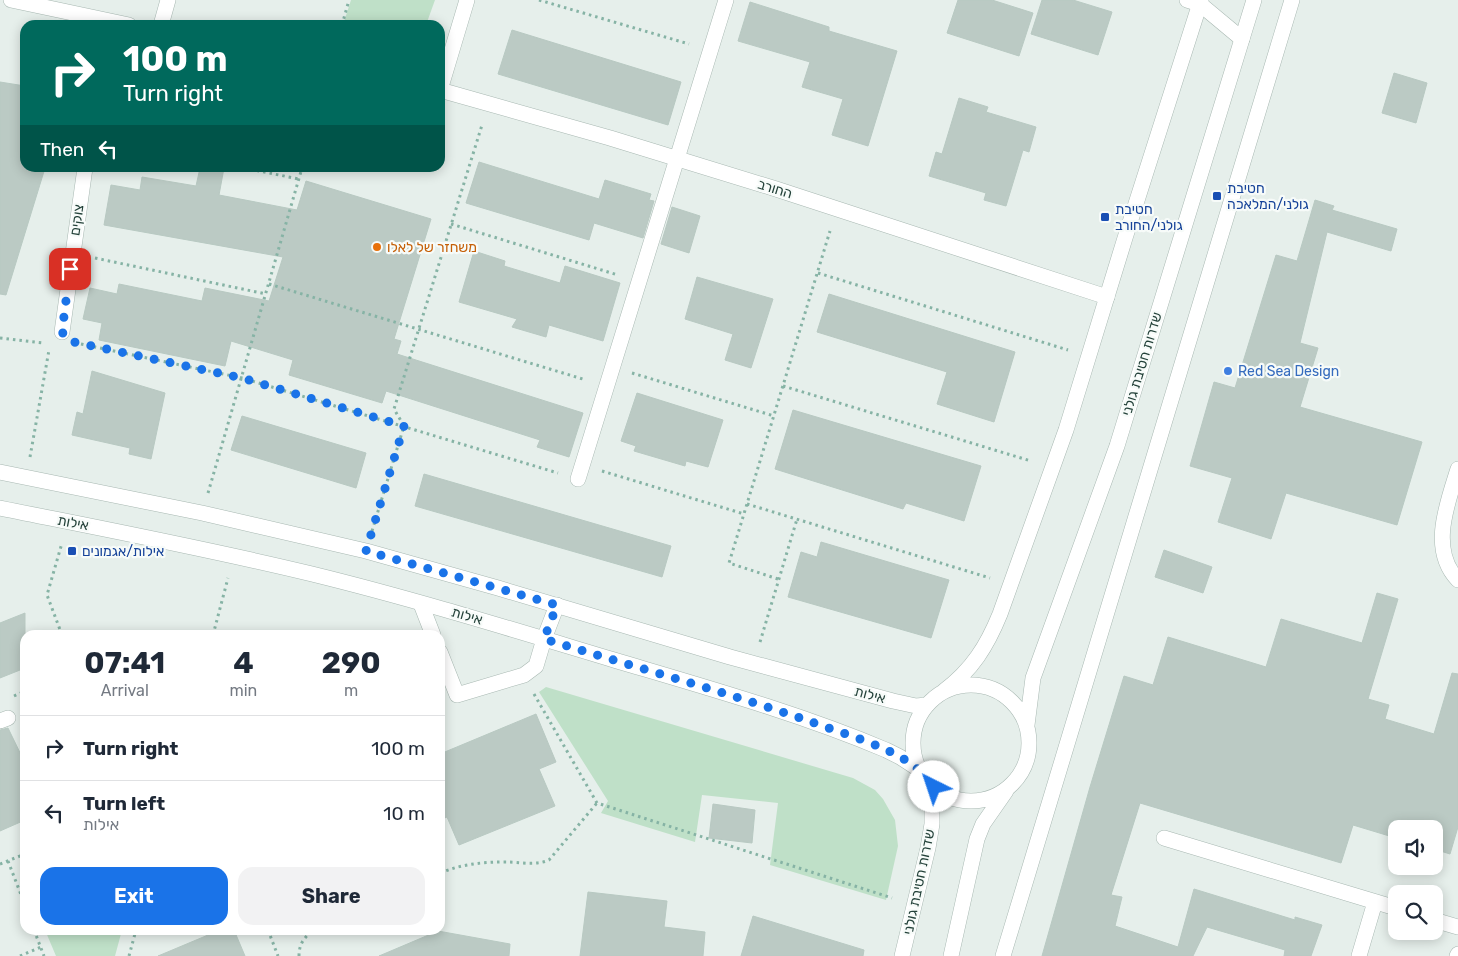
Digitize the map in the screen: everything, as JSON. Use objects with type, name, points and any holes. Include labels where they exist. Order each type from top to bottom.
[{"type":"street","points":[[11,0],[94,20]]},
{"type":"street","points":[[162,20],[168,0]]},
{"type":"street","points":[[445,73],[467,0]]},
{"type":"street","points":[[580,472],[726,0]]},
{"type":"street","name":"שדרות חטיבת גולני","points":[[1027,725],[1033,678],[1117,446],[1254,0]]},
{"type":"street","points":[[1003,956],[1292,0]]},
{"type":"street","points":[[1008,788],[989,798],[977,800],[966,800],[943,794],[923,774],[916,759],[914,737],[916,726],[920,715],[934,697],[965,673],[985,646],[1000,614],[1053,468],[1089,356],[1196,1],[1242,39]]},
{"type":"street","name":"החורב","points":[[445,91],[677,158],[837,208],[1107,297]]},
{"type":"street","name":"צוקים","points":[[62,332],[84,172]]},
{"type":"street","points":[[1458,469],[1446,508],[1442,529],[1446,562],[1452,574],[1458,580]]},
{"type":"street","name":"אילות","points":[[0,472],[202,513],[366,551],[557,605],[753,664],[893,701],[916,706],[927,705]]},
{"type":"street","name":"אילות","points":[[0,508],[233,556],[313,575],[544,639],[786,713],[886,750],[900,757],[923,774]]},
{"type":"street","points":[[421,604],[431,630]]},
{"type":"street","points":[[445,665],[457,695],[524,675],[536,666],[557,605]]},
{"type":"street","points":[[944,691],[965,685],[977,685],[999,692],[1017,706],[1023,715],[1030,742],[1023,770],[983,824],[977,839],[951,956]]},
{"type":"street","name":"שדרות חטיבת גולני","points":[[902,956],[932,824],[932,803],[923,774]]},
{"type":"street","points":[[1164,838],[1388,906]]},
{"type":"street","points":[[1359,956],[1375,902]]},
{"type":"street","points":[[1443,923],[1458,927]]},
{"type":"path","points":[[344,20],[350,0]]},
{"type":"path","points":[[539,0],[710,51]]},
{"type":"path","points":[[366,551],[404,426],[394,409],[488,103]]},
{"type":"path","points":[[264,172],[299,179]]},
{"type":"path","points":[[202,513],[301,172]]},
{"type":"path","points":[[778,579],[729,563],[837,208]]},
{"type":"path","points":[[452,224],[639,281]]},
{"type":"path","points":[[73,253],[266,294]]},
{"type":"path","points":[[818,273],[1089,356]]},
{"type":"path","points":[[268,284],[606,386]]},
{"type":"path","points":[[62,332],[69,341],[242,378],[404,426],[744,514]]},
{"type":"path","points":[[0,338],[50,344],[27,477]]},
{"type":"path","points":[[613,367],[774,416]]},
{"type":"path","points":[[783,386],[1053,468]]},
{"type":"path","points":[[747,504],[1011,584]]},
{"type":"path","points":[[753,664],[797,519]]},
{"type":"path","points":[[60,630],[47,595],[69,522]]},
{"type":"path","points":[[214,630],[233,556]]},
{"type":"path","points":[[524,675],[597,803],[914,905]]},
{"type":"path","points":[[445,871],[470,864],[542,863],[549,860],[597,803]]},
{"type":"path","points":[[0,864],[20,856]]},
{"type":"path","points":[[8,861],[20,892]]},
{"type":"path","points":[[36,935],[44,956]]},
{"type":"path","points":[[129,956],[135,935]]},
{"type":"path","points":[[270,935],[278,956]]},
{"type":"path","points":[[299,956],[299,948],[306,935]]},
{"type":"path","points":[[20,956],[41,947]]},
{"type":"green space","points":[[351,0],[435,0],[428,20],[345,20]]},
{"type":"green space","points":[[546,687],[853,778],[875,790],[883,799],[895,820],[898,846],[886,900],[770,865],[778,803],[702,795],[695,842],[601,813],[608,801],[539,692]]},
{"type":"green space","points":[[47,935],[121,935],[115,956],[56,956]]},
{"type":"building","points":[[958,0],[992,0],[1033,13],[1019,56],[947,33]]},
{"type":"building","points":[[1042,0],[1073,0],[1112,12],[1098,55],[1031,34]]},
{"type":"building","points":[[750,2],[829,27],[829,31],[897,51],[868,146],[832,135],[843,99],[802,87],[810,62],[738,41]]},
{"type":"building","points":[[512,30],[681,82],[668,125],[498,74]]},
{"type":"building","points":[[1394,73],[1427,83],[1416,123],[1382,113]]},
{"type":"building","points":[[0,82],[20,85],[20,172],[44,172],[6,295],[0,294]]},
{"type":"building","points":[[959,98],[988,107],[986,112],[1036,127],[1029,152],[1023,150],[1006,206],[984,200],[986,193],[929,176],[936,152],[942,154]]},
{"type":"building","points":[[479,162],[599,199],[605,180],[651,194],[649,200],[654,201],[643,238],[594,223],[589,240],[466,203]]},
{"type":"building","points":[[199,172],[223,172],[219,195],[297,210],[306,181],[431,219],[394,339],[401,341],[397,354],[583,413],[569,457],[537,447],[540,440],[386,391],[382,403],[289,375],[293,360],[231,341],[225,366],[99,340],[102,323],[83,319],[90,288],[117,294],[119,284],[202,301],[205,288],[269,301],[283,257],[104,225],[111,185],[140,190],[142,177],[196,186]]},
{"type":"building","points":[[1315,200],[1334,206],[1332,210],[1397,229],[1391,251],[1327,232],[1300,343],[1318,348],[1300,407],[1422,442],[1397,525],[1286,493],[1271,539],[1218,522],[1232,478],[1190,466],[1214,382],[1235,388],[1276,255],[1297,261]]},
{"type":"building","points":[[672,207],[700,216],[689,253],[661,244]]},
{"type":"building","points":[[474,251],[505,261],[504,266],[560,283],[565,266],[620,283],[603,341],[549,325],[546,337],[512,327],[517,319],[459,302]]},
{"type":"building","points":[[697,277],[773,299],[751,368],[725,360],[733,334],[685,319]]},
{"type":"building","points":[[829,294],[1015,352],[994,422],[937,404],[947,372],[817,332]]},
{"type":"building","points":[[92,371],[165,393],[151,459],[129,454],[130,448],[72,435],[77,412],[83,414]]},
{"type":"building","points":[[637,393],[723,420],[708,467],[686,461],[685,466],[634,451],[636,446],[621,441]]},
{"type":"building","points":[[793,410],[981,466],[964,521],[906,503],[903,509],[775,469]]},
{"type":"building","points":[[242,416],[366,453],[356,488],[231,450]]},
{"type":"building","points":[[424,474],[671,546],[662,577],[415,506]]},
{"type":"building","points":[[821,542],[949,580],[931,638],[788,597],[801,552],[817,557]]},
{"type":"building","points":[[1164,550],[1212,567],[1203,593],[1155,577]]},
{"type":"building","points":[[1377,593],[1398,599],[1368,699],[1389,705],[1385,719],[1434,734],[1452,673],[1458,674],[1458,827],[1450,854],[1443,852],[1443,820],[1388,820],[1388,836],[1353,825],[1341,863],[1140,803],[1111,895],[1122,897],[1115,926],[1178,947],[1194,889],[1295,920],[1295,917],[1322,925],[1311,956],[1284,956],[1285,950],[1207,927],[1193,956],[1042,956],[1124,676],[1153,685],[1168,637],[1266,667],[1281,619],[1362,643]]},
{"type":"building","points":[[25,613],[25,630],[20,630],[20,670],[0,678],[0,623]]},
{"type":"building","points":[[536,714],[556,762],[539,769],[555,806],[459,845],[447,817],[445,818],[445,752]]},
{"type":"building","points":[[8,728],[20,753],[20,822],[0,831],[0,730]]},
{"type":"building","points":[[713,804],[755,810],[752,843],[709,838]]},
{"type":"building","points":[[588,892],[667,901],[664,927],[705,932],[703,956],[580,956]]},
{"type":"building","points":[[753,916],[864,950],[863,956],[741,956]]},
{"type":"building","points":[[445,932],[510,944],[509,956],[379,956],[429,935],[445,935]]},
{"type":"building","points":[[208,935],[236,935],[245,956],[158,956]]},
{"type":"place","name":"חטיבת גולני/המלאכה","points":[[1217,196]]},
{"type":"place","name":"חטיבת גולני/החורב","points":[[1105,217]]},
{"type":"place","name":"משחזר של לאלו","points":[[377,247]]},
{"type":"place","name":"Red Sea Design","points":[[1228,371]]},
{"type":"place","name":"אילות/אגמונים","points":[[72,551]]},
{"type":"route","points":[[70,269],[62,332],[69,341],[242,378],[404,426],[366,551],[557,605],[544,639],[720,692],[848,735],[894,753],[920,770],[934,787]]}]
